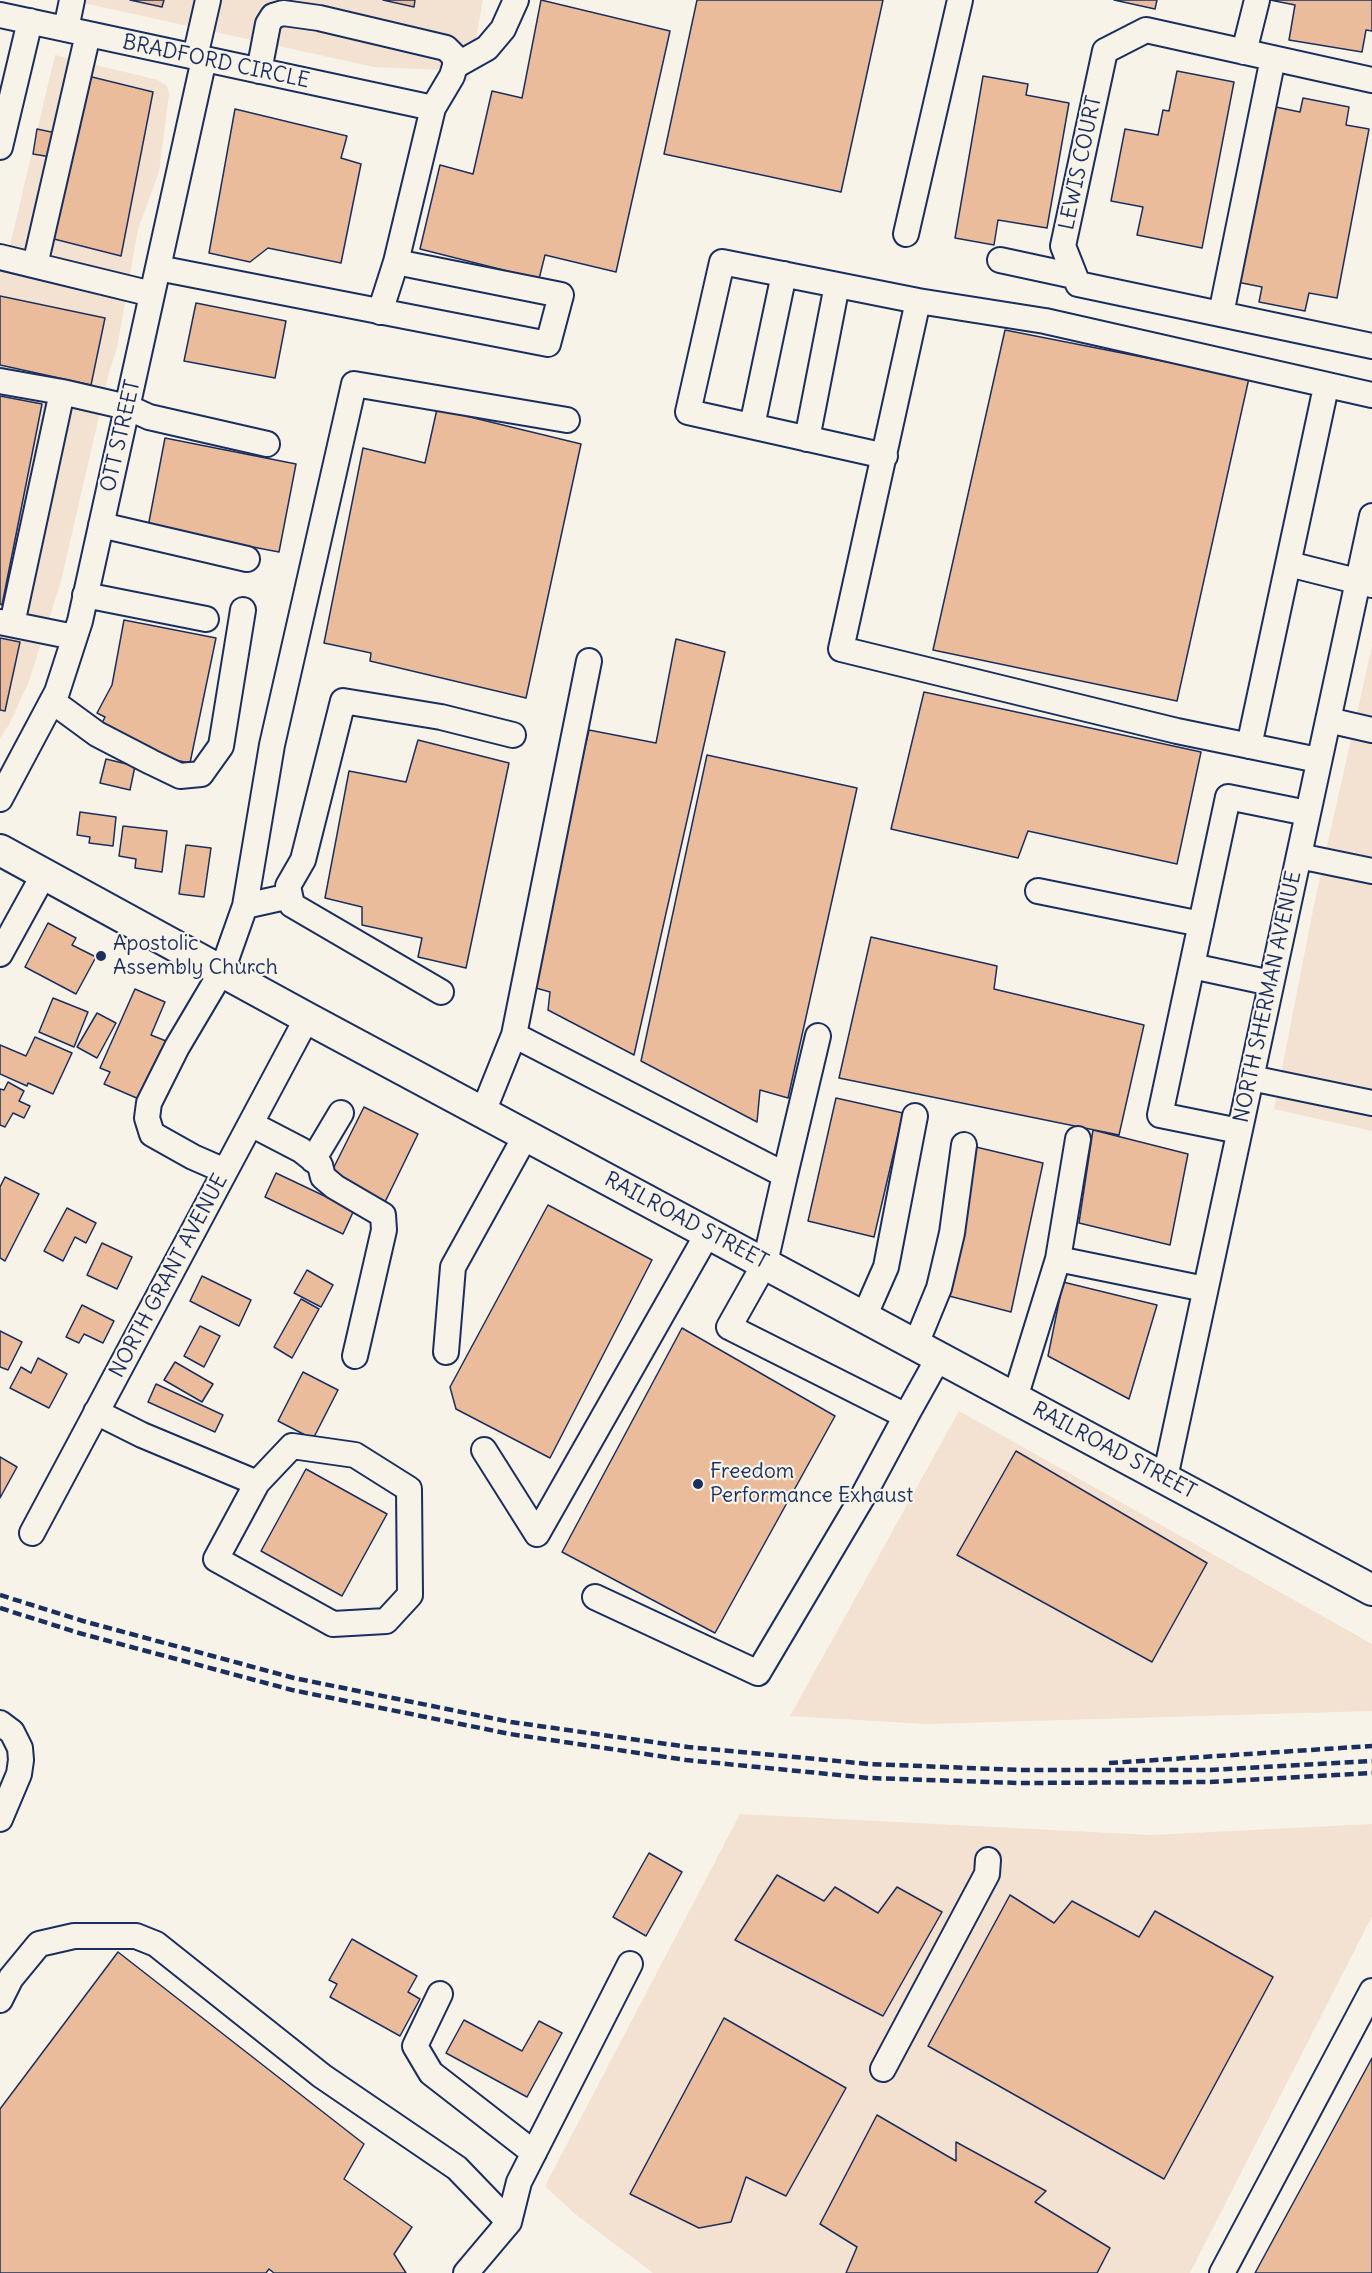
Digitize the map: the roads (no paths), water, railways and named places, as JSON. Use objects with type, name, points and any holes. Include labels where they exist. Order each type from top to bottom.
[{"type":"main road","name":"RAILROAD STREET","points":[[0,850],[307,1018],[1372,1590]]},
{"type":"street","points":[[35,265],[40,251],[77,31],[72,0]]},
{"type":"street","name":"OTT STREET","points":[[0,799],[8,764],[57,692],[85,595],[158,268],[208,0]]},
{"type":"street","points":[[455,66],[488,48],[503,29],[516,0]]},
{"type":"street","points":[[906,234],[960,0]]},
{"type":"street","points":[[1244,52],[1257,0]]},
{"type":"street","points":[[259,71],[268,24],[273,16],[283,14],[319,18],[446,48],[454,57],[455,66],[452,76],[433,108],[396,262],[380,312]]},
{"type":"street","name":"BRADFORD CIRCLE","points":[[0,15],[433,108]]},
{"type":"street","points":[[0,147],[30,21]]},
{"type":"street","name":"LEWIS COURT","points":[[1074,276],[1063,246],[1106,51],[1146,30],[1372,80]]},
{"type":"street","points":[[1221,314],[1274,58]]},
{"type":"street","points":[[0,257],[152,294]]},
{"type":"street","points":[[1000,260],[1074,276],[1078,284],[1372,346]]},
{"type":"street","points":[[158,268],[548,344],[561,295],[396,262]]},
{"type":"street","points":[[885,456],[688,412],[722,262],[918,301],[1045,321],[1326,387],[1372,395]]},
{"type":"street","points":[[752,426],[784,274]]},
{"type":"street","points":[[807,439],[837,285]]},
{"type":"street","points":[[918,301],[841,649],[1177,731],[1318,760]]},
{"type":"street","points":[[0,381],[127,407],[149,417],[267,444]]},
{"type":"street","points":[[225,1171],[193,1157],[152,1134],[147,1118],[149,1103],[177,1047],[222,971],[245,906],[272,745],[354,384],[567,420]]},
{"type":"street","points":[[1249,746],[1326,387]]},
{"type":"street","points":[[62,392],[6,623],[74,637]]},
{"type":"street","name":"NORTH SHERMAN AVENUE","points":[[1165,1478],[1318,760],[1365,584],[1372,516]]},
{"type":"street","points":[[101,525],[247,559]]},
{"type":"street","points":[[1289,564],[1365,584]]},
{"type":"street","points":[[85,595],[206,619]]},
{"type":"street","points":[[52,700],[97,734],[151,762],[180,776],[201,774],[221,746],[243,610]]},
{"type":"street","points":[[483,1112],[514,1035],[589,662]]},
{"type":"street","points":[[441,992],[292,905],[288,886],[303,860],[343,701],[441,717],[513,735]]},
{"type":"street","points":[[1328,720],[1372,730]]},
{"type":"street","points":[[1239,1131],[1160,1115],[1228,797],[1307,813]]},
{"type":"street","points":[[1299,855],[1372,871]]},
{"type":"street","points":[[0,954],[44,874]]},
{"type":"street","points":[[1038,891],[1201,924]]},
{"type":"street","points":[[245,906],[290,896]]},
{"type":"street","points":[[1192,966],[1271,983]]},
{"type":"street","name":"NORTH GRANT AVENUE","points":[[32,1533],[307,1018]]},
{"type":"street","points":[[514,1035],[785,1175]]},
{"type":"street","points":[[818,1036],[765,1263],[729,1327],[906,1416]]},
{"type":"street","points":[[1251,1078],[1372,1103]]},
{"type":"street","points":[[313,1160],[341,1113]]},
{"type":"street","points":[[864,1317],[886,1267],[915,1116]]},
{"type":"street","points":[[251,1124],[301,1150],[320,1165],[323,1177],[334,1187],[383,1215],[384,1230],[355,1356]]},
{"type":"street","points":[[446,1352],[453,1266],[526,1135]]},
{"type":"street","points":[[1015,1398],[1058,1258],[1078,1139]]},
{"type":"street","points":[[595,1597],[758,1673],[863,1496],[906,1416],[927,1350],[952,1233],[964,1145]]},
{"type":"street","points":[[484,1450],[537,1534],[708,1233]]},
{"type":"street","points":[[1058,1258],[1205,1289]]},
{"type":"street","points":[[96,1412],[142,1435],[257,1483]]},
{"type":"street","points":[[292,1446],[355,1455],[409,1489],[410,1595],[386,1621],[333,1624],[216,1559],[257,1483],[292,1446]]},
{"type":"street","points":[[0,1723],[12,1732],[20,1748],[21,1760],[19,1774],[6,1788],[0,1819]]},
{"type":"street","points":[[884,2069],[987,1874],[988,1860]]},
{"type":"street","points":[[0,2000],[11,1978],[39,1944],[74,1936],[136,1936],[156,1944],[322,2076],[457,2168],[509,2222]]},
{"type":"street","points":[[466,2273],[509,2222],[519,2182],[630,1964]]},
{"type":"street","points":[[1222,2273],[1372,1991]]},
{"type":"street","points":[[440,1994],[415,2046],[431,2073],[534,2153]]},
{"type":"railway","points":[[0,1595],[83,1621],[294,1678],[511,1722],[688,1747],[869,1764],[1020,1770],[1210,1770],[1372,1761]]},
{"type":"railway","points":[[0,1608],[79,1633],[292,1690],[510,1734],[686,1760],[869,1778],[1020,1783],[1210,1782],[1372,1773]]},
{"type":"railway","points":[[1109,1763],[1372,1746]]},
{"type":"place","name":"Apostolic Assembly Church","points":[[101,956]]},
{"type":"place","name":"Freedom Performance Exhaust","points":[[698,1484]]}]
